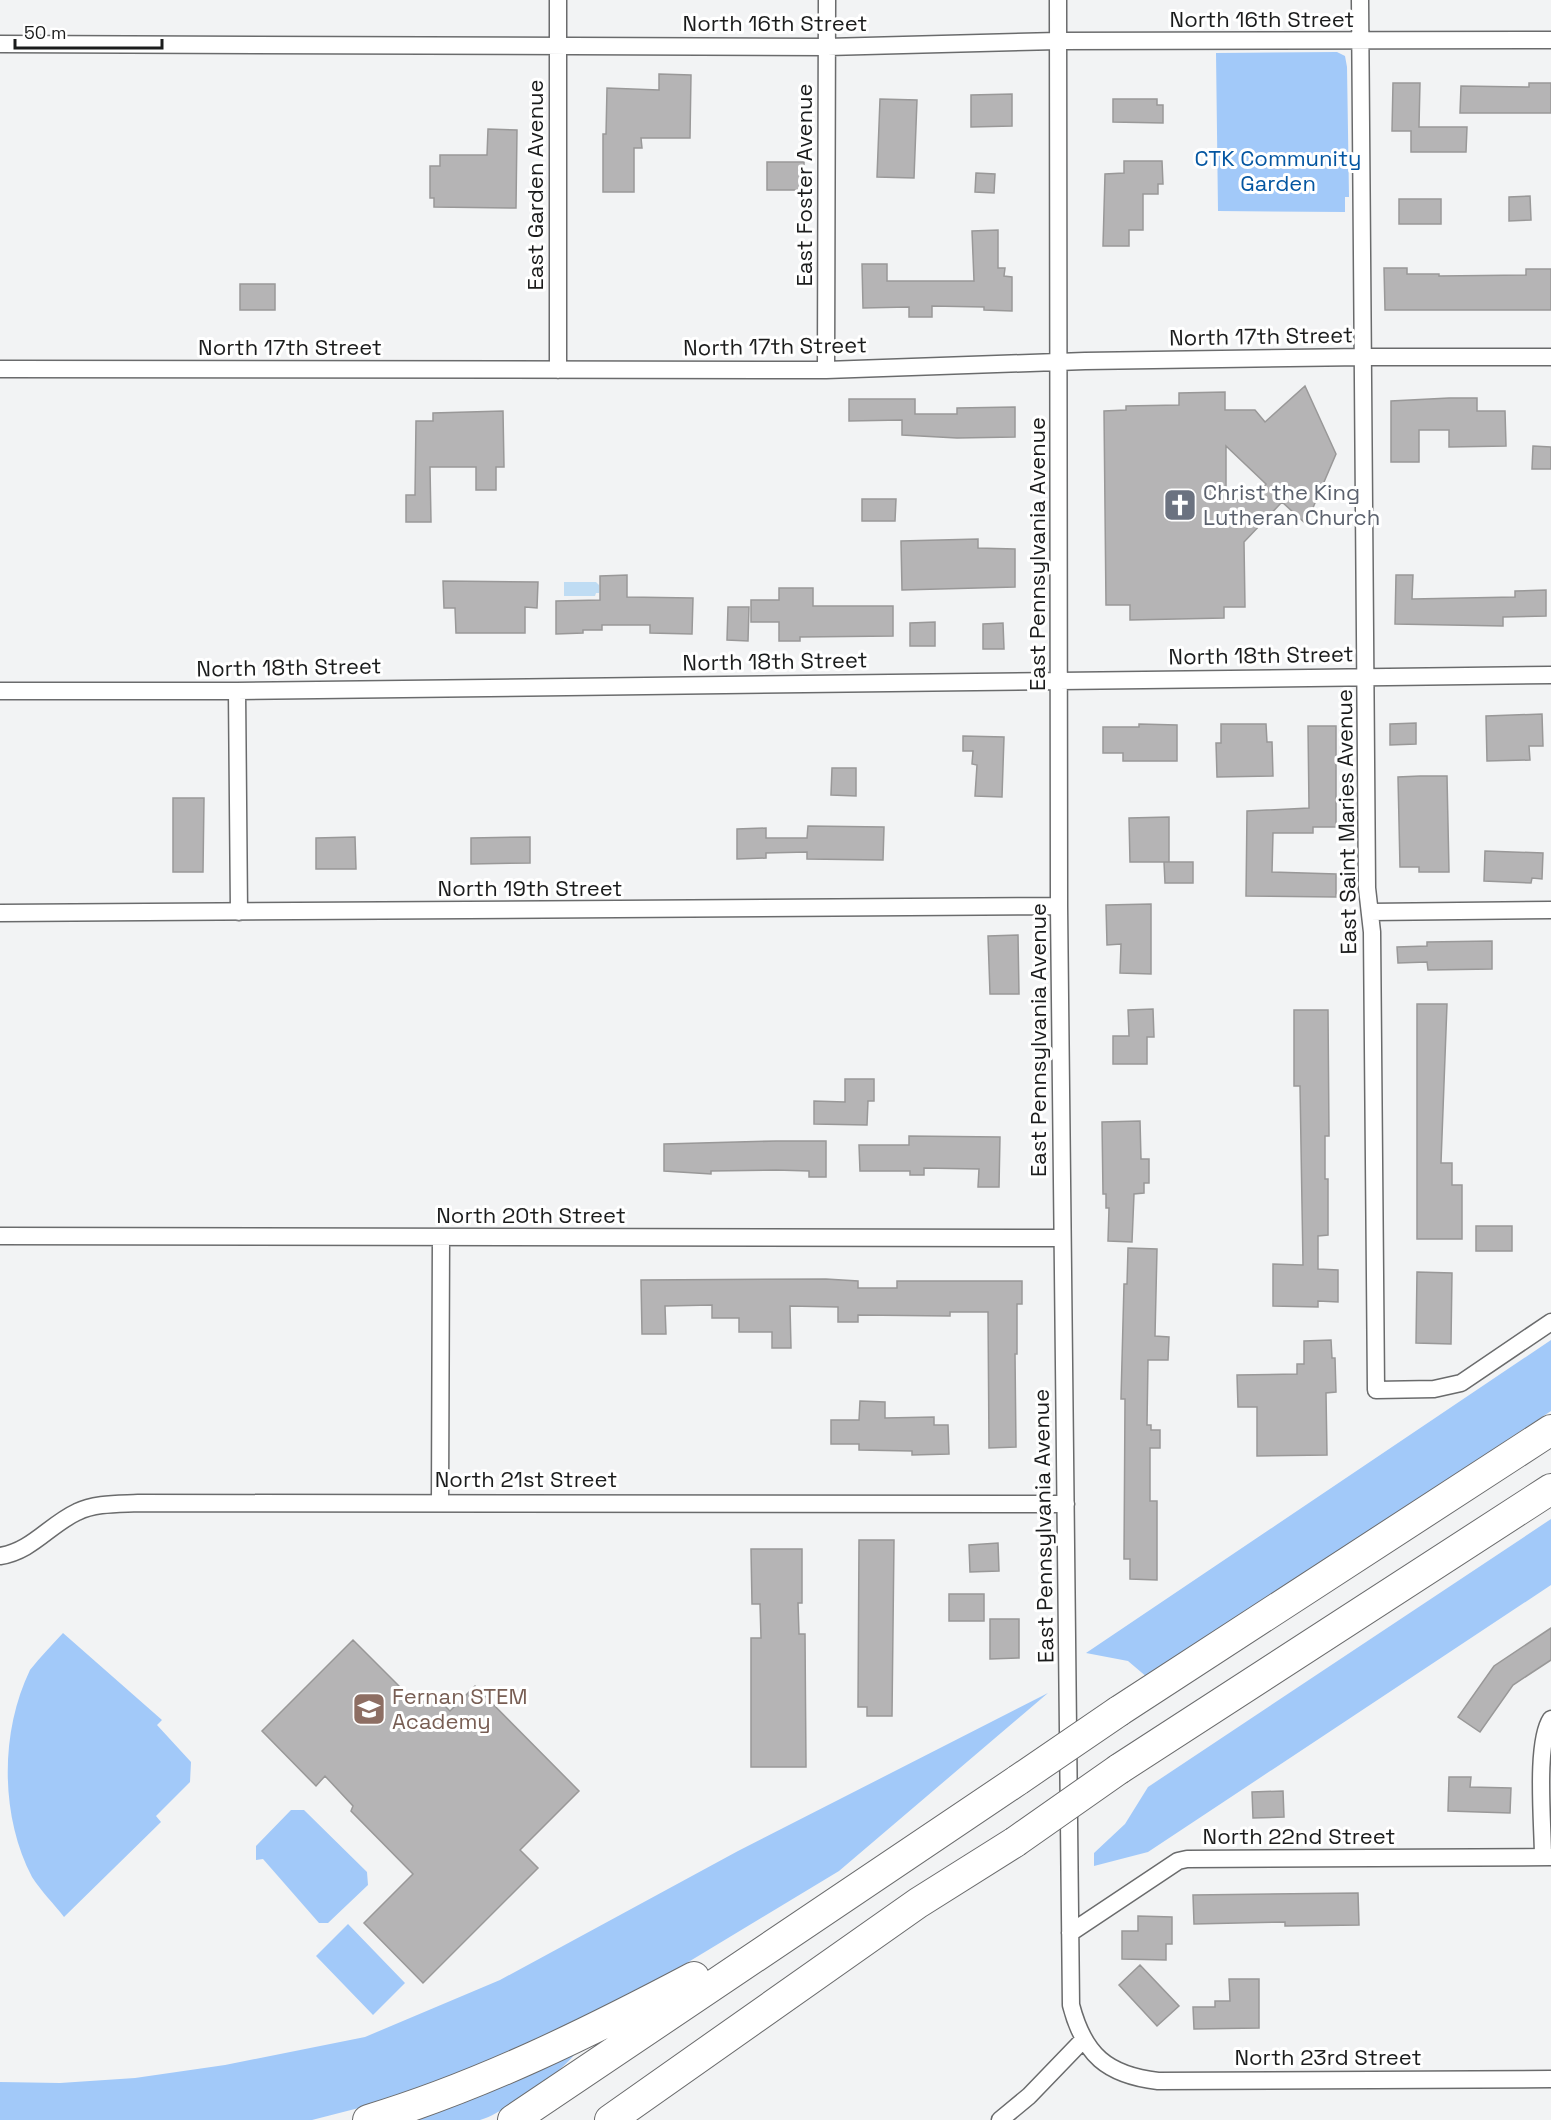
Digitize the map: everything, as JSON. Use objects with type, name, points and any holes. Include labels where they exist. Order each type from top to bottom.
[{"type":"highway","points":[[513,2120],[1119,1711],[1551,1430]]},
{"type":"highway","points":[[610,2120],[918,1904],[1015,1842],[1119,1769],[1551,1489]]},
{"type":"highway","points":[[368,2120],[477,2081],[631,2011],[707,1971],[897,1860]]},
{"type":"street","name":"East Garden Avenue","points":[[558,0],[558,370]]},
{"type":"street","name":"East Foster Avenue","points":[[826,370],[827,0]]},
{"type":"street","name":"East Pennsylvania Avenue","points":[[1059,0],[1059,906],[1071,2005],[1083,2040],[1109,2067]]},
{"type":"street","name":"East Saint Maries Avenue","points":[[1360,0],[1365,676],[1372,933],[1376,1390],[1434,1389],[1461,1383],[1551,1322]]},
{"type":"street","name":"North 16th Street","points":[[0,44],[827,47],[1058,41],[1551,40]]},
{"type":"street","name":"North 17th Street","points":[[0,369],[826,370],[1059,361],[1551,357]]},
{"type":"street","name":"North 18th Street","points":[[0,691],[237,691],[1551,675]]},
{"type":"street","points":[[237,691],[239,912]]},
{"type":"street","name":"North 19th Street","points":[[0,913],[1059,906]]},
{"type":"street","points":[[1370,912],[1551,910]]},
{"type":"street","name":"North 20th Street","points":[[0,1236],[1062,1238]]},
{"type":"street","points":[[440,1502],[441,1237]]},
{"type":"street","name":"North 21st Street","points":[[0,1556],[12,1554],[30,1546],[68,1516],[98,1506],[149,1503],[1066,1504]]},
{"type":"street","points":[[1547,1857],[1542,1748],[1545,1728],[1551,1719]]},
{"type":"street","name":"North 22nd Street","points":[[1070,1933],[1178,1861],[1187,1859],[1547,1857]]},
{"type":"street","points":[[1000,2120],[1029,2096],[1083,2040]]},
{"type":"street","name":"North 23rd Street","points":[[1109,2067],[1135,2078],[1158,2080],[1551,2079]]},
{"type":"green space","name":"CTK Community Garden","points":[[1337,52],[1345,56],[1347,67],[1349,197],[1345,197],[1345,212],[1218,211],[1216,53]]},
{"type":"green space","points":[[1551,1340],[1551,1411],[1148,1678],[1128,1661],[1086,1653]]},
{"type":"green space","points":[[1551,1519],[1551,1585],[1148,1852],[1094,1866],[1094,1853],[1125,1824],[1148,1787]]},
{"type":"green space","points":[[63,1633],[162,1720],[157,1725],[191,1762],[190,1782],[156,1816],[161,1822],[64,1917],[32,1877],[21,1853],[9,1801],[8,1774],[13,1720],[20,1694],[30,1670]]},
{"type":"green space","points":[[1048,1693],[839,1871],[647,1987],[530,2045],[386,2101],[312,2120],[0,2120],[0,2082],[60,2083],[135,2078],[225,2065],[365,2037],[500,1980],[738,1851]]},
{"type":"green space","points":[[291,1810],[304,1810],[367,1872],[368,1885],[328,1923],[319,1923],[263,1859],[256,1860],[256,1846]]},
{"type":"green space","points":[[348,1924],[405,1983],[373,2015],[316,1956]]},
{"type":"green space","points":[[577,2050],[549,2078],[517,2101],[489,2117],[480,2120],[391,2120]]},
{"type":"shaded area","points":[[564,582],[596,582],[599,585],[599,593],[595,596],[564,596]]},
{"type":"building","points":[[659,74],[691,75],[690,138],[641,138],[642,148],[634,148],[634,192],[603,192],[603,134],[606,134],[607,88],[659,90]]},
{"type":"building","points":[[1393,83],[1420,83],[1419,127],[1467,127],[1466,152],[1411,152],[1411,131],[1392,131]]},
{"type":"building","points":[[1529,83],[1551,83],[1551,113],[1460,113],[1461,86],[1529,87]]},
{"type":"building","points":[[1012,94],[1012,126],[971,127],[971,95]]},
{"type":"building","points":[[880,99],[917,100],[914,178],[877,177]]},
{"type":"building","points":[[1113,99],[1157,99],[1157,105],[1163,105],[1163,123],[1113,122]]},
{"type":"building","points":[[488,129],[517,130],[516,208],[434,207],[434,198],[430,198],[430,166],[440,166],[440,155],[487,155]]},
{"type":"building","points":[[1124,161],[1162,161],[1163,184],[1158,184],[1158,194],[1143,194],[1143,230],[1129,230],[1129,246],[1103,246],[1105,174],[1124,173]]},
{"type":"building","points":[[767,162],[804,162],[804,190],[767,190]]},
{"type":"building","points":[[976,173],[995,174],[994,193],[975,192]]},
{"type":"building","points":[[1530,196],[1531,220],[1509,221],[1509,197]]},
{"type":"building","points":[[1399,199],[1441,199],[1441,224],[1399,224]]},
{"type":"building","points":[[998,230],[998,268],[1005,268],[1004,276],[1012,277],[1012,311],[984,310],[984,307],[932,306],[932,317],[909,317],[909,307],[863,308],[862,264],[887,264],[887,281],[974,281],[972,231]]},
{"type":"building","points":[[1384,268],[1407,268],[1407,274],[1439,274],[1439,276],[1526,275],[1526,269],[1551,269],[1551,310],[1385,310]]},
{"type":"building","points":[[240,284],[275,284],[275,310],[240,310]]},
{"type":"building","name":"Christ the King Lutheran Church","points":[[1305,386],[1336,454],[1306,524],[1282,502],[1244,542],[1245,607],[1224,607],[1224,618],[1130,620],[1130,605],[1106,605],[1104,411],[1126,410],[1126,406],[1179,405],[1179,393],[1225,392],[1225,410],[1255,410],[1265,422]],"holes":[[[1226,446],[1266,484],[1251,500],[1226,500]]]},
{"type":"building","points":[[1477,398],[1477,411],[1505,411],[1506,446],[1449,447],[1449,430],[1419,430],[1419,462],[1391,462],[1391,401]]},
{"type":"building","points":[[849,399],[915,399],[915,414],[957,414],[957,408],[1015,407],[1015,437],[957,438],[902,435],[902,420],[849,421]]},
{"type":"building","points":[[503,411],[504,467],[496,467],[496,490],[476,490],[476,467],[430,467],[431,522],[406,522],[406,495],[415,495],[416,421],[433,421],[433,413]]},
{"type":"building","points":[[1533,446],[1551,447],[1551,469],[1532,469]]},
{"type":"building","points":[[862,499],[896,499],[895,521],[862,521]]},
{"type":"building","points":[[978,539],[978,548],[1015,549],[1015,587],[902,590],[901,541]]},
{"type":"building","points":[[627,575],[627,597],[693,598],[692,634],[650,633],[650,625],[602,625],[602,630],[556,634],[556,601],[600,600],[600,576]]},
{"type":"building","points":[[1396,575],[1413,575],[1412,599],[1515,597],[1515,591],[1546,590],[1546,616],[1503,617],[1503,626],[1395,624]]},
{"type":"building","points":[[443,581],[538,582],[537,608],[525,607],[525,633],[456,633],[455,608],[444,608]]},
{"type":"building","points":[[779,588],[813,588],[813,606],[893,606],[893,636],[800,637],[800,641],[779,641],[779,622],[751,622],[751,600],[779,600]]},
{"type":"building","points":[[728,607],[749,607],[748,641],[727,640]]},
{"type":"building","points":[[935,622],[935,646],[910,646],[910,623]]},
{"type":"building","points":[[1003,623],[1004,649],[983,649],[983,624]]},
{"type":"building","points":[[1542,714],[1543,746],[1529,746],[1530,760],[1487,761],[1486,716]]},
{"type":"building","points":[[1416,723],[1416,744],[1390,745],[1390,724]]},
{"type":"building","points":[[1139,724],[1177,725],[1177,761],[1123,761],[1123,753],[1103,753],[1103,727],[1139,727]]},
{"type":"building","points":[[1221,724],[1266,724],[1267,742],[1272,742],[1273,776],[1217,777],[1216,743],[1221,743]]},
{"type":"building","points":[[1308,726],[1336,726],[1336,827],[1313,827],[1313,833],[1273,833],[1272,872],[1336,874],[1336,897],[1246,896],[1247,811],[1309,808]]},
{"type":"building","points":[[963,736],[1004,737],[1002,797],[975,796],[977,765],[972,764],[973,751],[963,751]]},
{"type":"building","points":[[832,768],[856,768],[856,796],[831,795]]},
{"type":"building","points":[[1447,776],[1449,872],[1419,872],[1419,867],[1400,867],[1398,777]]},
{"type":"building","points":[[173,798],[204,798],[203,872],[173,872]]},
{"type":"building","points":[[1169,817],[1169,862],[1130,862],[1129,818]]},
{"type":"building","points":[[808,826],[884,827],[883,860],[807,859],[807,852],[766,853],[766,858],[737,859],[737,829],[766,828],[766,838],[807,838]]},
{"type":"building","points":[[355,837],[356,869],[316,869],[316,838]]},
{"type":"building","points":[[530,837],[530,863],[471,864],[471,838]]},
{"type":"building","points":[[1485,851],[1543,853],[1542,879],[1532,878],[1531,883],[1484,881]]},
{"type":"building","points":[[1164,862],[1193,862],[1193,883],[1165,883]]},
{"type":"building","points":[[1151,904],[1151,974],[1120,973],[1121,944],[1107,945],[1106,905]]},
{"type":"building","points":[[1018,935],[1019,994],[990,994],[988,936]]},
{"type":"building","points":[[1492,941],[1492,969],[1428,970],[1427,962],[1398,963],[1397,947],[1427,946],[1427,942]]},
{"type":"building","points":[[1417,1004],[1447,1004],[1441,1163],[1452,1163],[1452,1185],[1462,1185],[1462,1239],[1417,1239]]},
{"type":"building","points":[[1153,1009],[1154,1037],[1147,1037],[1147,1064],[1113,1064],[1113,1036],[1129,1036],[1128,1010]]},
{"type":"building","points":[[1294,1010],[1328,1010],[1329,1136],[1325,1136],[1325,1179],[1328,1179],[1328,1235],[1318,1236],[1318,1269],[1338,1270],[1338,1302],[1318,1301],[1318,1307],[1273,1306],[1273,1264],[1303,1265],[1300,1086],[1294,1086]]},
{"type":"building","points":[[845,1079],[874,1079],[874,1101],[868,1101],[867,1125],[814,1124],[814,1101],[845,1102]]},
{"type":"building","points":[[1140,1121],[1141,1159],[1149,1159],[1149,1183],[1144,1183],[1144,1193],[1134,1194],[1132,1242],[1108,1241],[1109,1208],[1106,1208],[1106,1194],[1103,1194],[1102,1122]]},
{"type":"building","points":[[909,1136],[1000,1137],[999,1187],[978,1187],[979,1169],[924,1168],[924,1175],[910,1175],[910,1171],[860,1171],[859,1145],[909,1145]]},
{"type":"building","points":[[826,1141],[826,1177],[809,1177],[809,1171],[711,1171],[711,1174],[664,1171],[664,1144]]},
{"type":"building","points":[[1476,1226],[1512,1226],[1512,1251],[1476,1251]]},
{"type":"building","points":[[1128,1248],[1157,1249],[1155,1336],[1169,1337],[1168,1360],[1148,1360],[1147,1425],[1151,1425],[1151,1430],[1160,1430],[1160,1448],[1150,1448],[1150,1501],[1157,1501],[1157,1580],[1130,1579],[1130,1559],[1124,1559],[1125,1399],[1121,1399],[1124,1284],[1127,1284]]},
{"type":"building","points":[[1417,1272],[1452,1273],[1451,1344],[1416,1343]]},
{"type":"building","points":[[826,1279],[858,1281],[858,1288],[897,1288],[897,1281],[1022,1281],[1022,1304],[1017,1304],[1017,1354],[1015,1354],[1016,1447],[989,1448],[988,1312],[950,1312],[950,1316],[858,1315],[858,1322],[838,1322],[838,1307],[790,1306],[791,1348],[772,1348],[772,1332],[739,1332],[739,1318],[712,1318],[712,1305],[665,1306],[666,1334],[642,1334],[641,1280]]},
{"type":"building","points":[[1331,1340],[1332,1358],[1335,1358],[1336,1392],[1326,1393],[1327,1455],[1257,1456],[1257,1407],[1238,1407],[1237,1375],[1297,1374],[1297,1364],[1304,1364],[1304,1341]]},
{"type":"building","points":[[860,1401],[885,1402],[885,1418],[934,1417],[934,1425],[948,1425],[949,1454],[912,1455],[912,1451],[859,1450],[859,1444],[831,1444],[831,1420],[859,1420]]},
{"type":"building","points":[[859,1540],[894,1540],[892,1716],[867,1716],[867,1707],[858,1707]]},
{"type":"building","points":[[998,1543],[999,1571],[970,1572],[969,1545]]},
{"type":"building","points":[[751,1549],[802,1549],[802,1603],[798,1603],[799,1634],[805,1634],[806,1767],[751,1767],[751,1638],[761,1638],[760,1604],[752,1604]]},
{"type":"building","points":[[949,1594],[984,1594],[984,1621],[949,1621]]},
{"type":"building","points":[[990,1619],[1019,1619],[1019,1658],[990,1659]]},
{"type":"building","points":[[1551,1628],[1551,1660],[1513,1685],[1480,1732],[1458,1717],[1494,1666]]},
{"type":"building","points":[[353,1640],[419,1706],[432,1693],[450,1711],[475,1686],[579,1791],[520,1850],[538,1868],[423,1983],[364,1923],[413,1874],[351,1811],[353,1806],[325,1776],[316,1786],[262,1731]]},
{"type":"building","points":[[1449,1777],[1471,1777],[1470,1787],[1511,1788],[1510,1813],[1448,1811]]},
{"type":"building","points":[[1283,1791],[1284,1817],[1253,1818],[1252,1792]]},
{"type":"building","points":[[1358,1893],[1359,1925],[1285,1926],[1285,1922],[1194,1924],[1193,1895]]},
{"type":"building","points":[[1138,1916],[1172,1917],[1172,1944],[1166,1944],[1166,1960],[1122,1959],[1122,1931],[1138,1931]]},
{"type":"building","points":[[1140,1965],[1179,2006],[1157,2026],[1119,1985]]},
{"type":"building","points":[[1229,1979],[1259,1979],[1259,2028],[1194,2029],[1193,2007],[1215,2007],[1215,2001],[1230,2001]]},
{"type":"place","name":"Christ the King Lutheran Church","points":[[1180,505]]},
{"type":"place","name":"Fernan STEM Academy","points":[[369,1709]]}]
